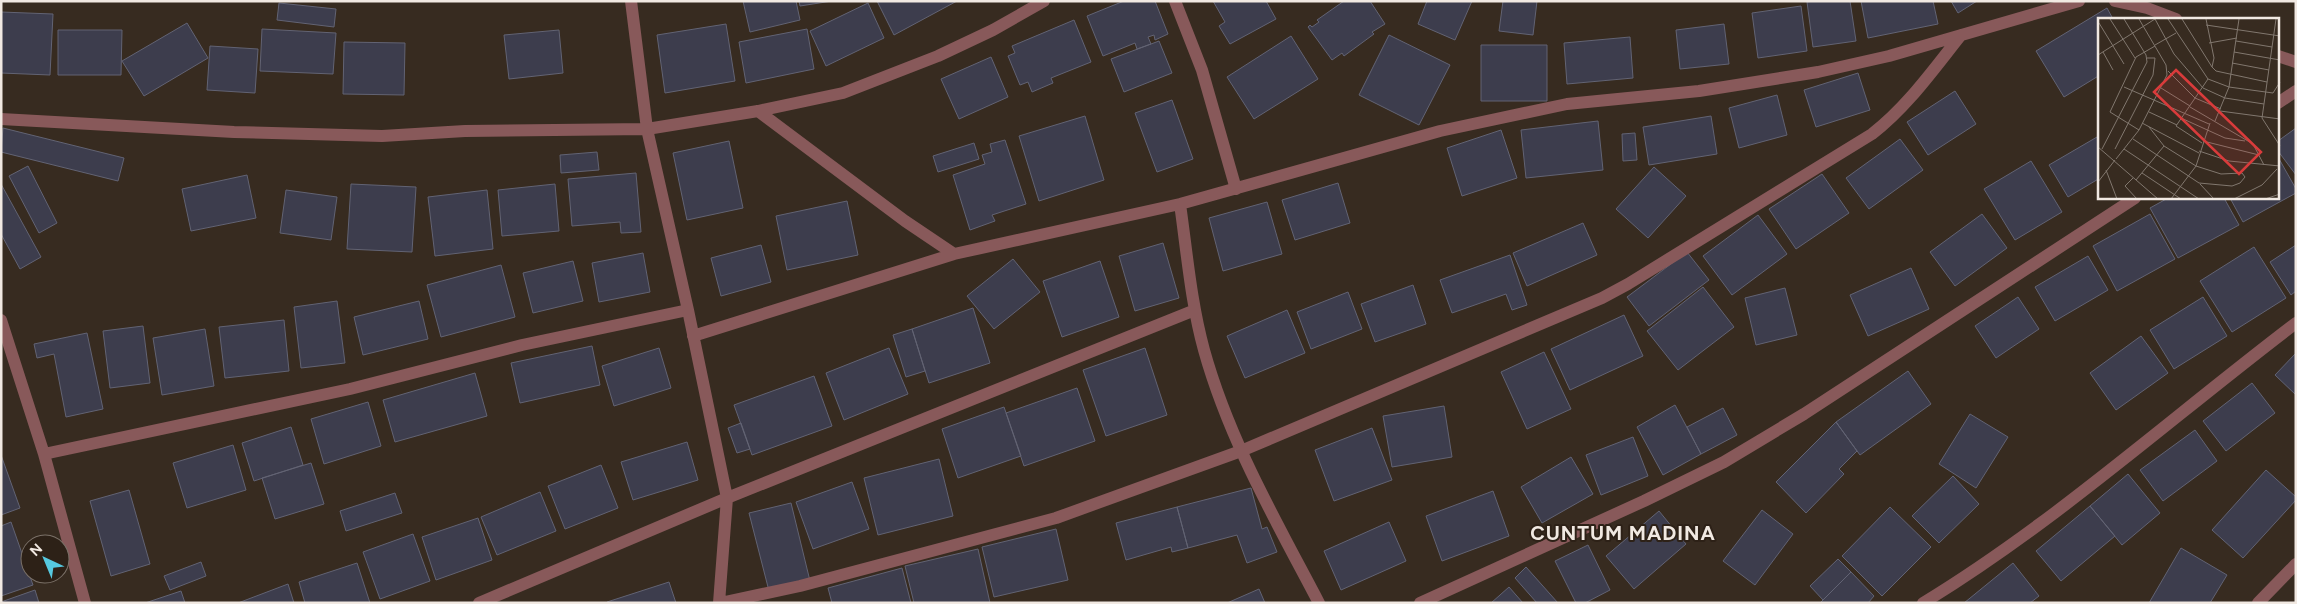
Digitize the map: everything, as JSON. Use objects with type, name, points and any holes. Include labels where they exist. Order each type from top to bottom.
[{"type":"street","points":[[631,1],[647,129],[688,310],[727,498],[719,603],[800,586],[1056,518],[1241,451],[1593,302],[1628,284],[1872,134],[1888,122],[1909,99],[1961,35]]},
{"type":"street","points":[[1,119],[234,132],[372,135],[465,131],[647,129],[758,111],[843,93],[938,56],[993,30],[1044,1]]},
{"type":"street","points":[[1175,1],[1202,70],[1236,189]]},
{"type":"street","points":[[693,336],[954,254],[1180,204],[1440,131],[1567,104],[1699,91],[1818,72],[1890,56],[2079,1]]},
{"type":"street","points":[[2115,1],[2146,8],[2173,18]]},
{"type":"street","points":[[2280,57],[2296,62]]},
{"type":"street","points":[[2280,102],[2296,92]]},
{"type":"street","points":[[758,111],[905,221],[954,254]]},
{"type":"street","points":[[1420,603],[1644,502],[1724,462],[1804,414],[2133,199]]},
{"type":"street","points":[[1180,204],[1195,310],[1207,358],[1241,451],[1318,603]]},
{"type":"street","points":[[44,454],[350,389],[522,345],[688,310]]},
{"type":"street","points":[[478,603],[727,498],[1195,310]]},
{"type":"street","points":[[1,320],[44,454],[84,603]]},
{"type":"street","points":[[1923,603],[1978,569],[2067,504],[2219,381],[2296,323]]},
{"type":"street","points":[[2258,603],[2296,564]]},
{"type":"building","points":[[743,1],[796,1],[800,20],[750,32]]},
{"type":"building","points":[[799,1],[832,1],[800,6]]},
{"type":"building","points":[[877,1],[957,1],[894,35]]},
{"type":"building","points":[[1124,1],[1155,1],[1168,34],[1155,40],[1154,35],[1148,37],[1151,44],[1137,49],[1135,43],[1103,56],[1087,16]]},
{"type":"building","points":[[1213,1],[1266,1],[1276,19],[1230,44],[1219,26],[1225,22]]},
{"type":"building","points":[[1344,1],[1370,1],[1385,24],[1372,32],[1374,34],[1344,56],[1342,53],[1332,60],[1308,27],[1310,25],[1312,27],[1319,22],[1317,20]]},
{"type":"building","points":[[1427,1],[1472,1],[1455,40],[1418,24]]},
{"type":"building","points":[[1503,1],[1537,1],[1533,35],[1499,31]]},
{"type":"building","points":[[1850,1],[1856,41],[1813,47],[1807,2]]},
{"type":"building","points":[[1861,1],[1933,1],[1938,24],[1868,38]]},
{"type":"building","points":[[1951,1],[1977,1],[1958,13]]},
{"type":"building","points":[[279,3],[336,9],[334,27],[277,20]]},
{"type":"building","points":[[868,3],[884,38],[826,66],[810,31]]},
{"type":"building","points":[[1801,6],[1807,51],[1758,58],[1752,13]]},
{"type":"building","points":[[2107,8],[2112,18],[2098,18],[2098,76],[2064,97],[2036,51]]},
{"type":"building","points":[[1,12],[53,14],[50,75],[1,73]]},
{"type":"building","points":[[1074,20],[1091,62],[1051,78],[1053,83],[1032,92],[1028,82],[1020,85],[1008,56],[1015,53],[1012,46]]},
{"type":"building","points":[[187,23],[208,58],[144,96],[122,61]]},
{"type":"building","points":[[726,24],[735,81],[665,93],[657,35]]},
{"type":"building","points":[[1724,24],[1729,64],[1680,69],[1676,30]]},
{"type":"building","points":[[262,29],[336,33],[333,74],[260,71]]},
{"type":"building","points":[[807,29],[814,69],[746,83],[739,42]]},
{"type":"building","points":[[58,30],[122,30],[121,75],[58,75]]},
{"type":"building","points":[[559,30],[563,73],[509,79],[504,35]]},
{"type":"building","points":[[1389,35],[1450,65],[1419,125],[1359,95]]},
{"type":"building","points":[[1291,36],[1318,79],[1254,119],[1227,77]]},
{"type":"building","points":[[1630,37],[1633,78],[1567,84],[1564,43]]},
{"type":"building","points":[[1159,41],[1172,73],[1124,92],[1111,59]]},
{"type":"building","points":[[344,42],[405,43],[404,95],[343,94]]},
{"type":"building","points":[[1481,45],[1547,45],[1547,101],[1481,101]]},
{"type":"building","points":[[210,46],[258,49],[255,93],[207,90]]},
{"type":"building","points":[[991,57],[1008,97],[959,119],[941,79]]},
{"type":"building","points":[[1858,73],[1870,110],[1816,127],[1804,90]]},
{"type":"building","points":[[1955,91],[1976,124],[1928,155],[1907,122]]},
{"type":"building","points":[[1777,95],[1787,135],[1739,148],[1729,108]]},
{"type":"building","points":[[1172,100],[1193,159],[1157,172],[1135,113]]},
{"type":"building","points":[[1085,116],[1104,180],[1039,201],[1019,136]]},
{"type":"building","points":[[1711,116],[1717,154],[1649,165],[1643,127]]},
{"type":"building","points":[[1598,121],[1603,170],[1526,178],[1521,130]]},
{"type":"building","points":[[3,128],[124,158],[118,181],[1,152]]},
{"type":"building","points":[[2296,128],[2296,175],[2280,154],[2280,140]]},
{"type":"building","points":[[1501,130],[1517,178],[1462,196],[1447,148]]},
{"type":"building","points":[[1635,133],[1637,160],[1623,161],[1622,134]]},
{"type":"building","points":[[2097,137],[2098,139],[2098,179],[2068,197],[2049,165]]},
{"type":"building","points":[[1900,139],[1923,170],[1869,209],[1846,178]]},
{"type":"building","points":[[1005,140],[1026,204],[992,215],[995,221],[970,230],[953,175],[985,164],[982,155],[992,152],[990,144]]},
{"type":"building","points":[[729,141],[743,208],[687,220],[673,153]]},
{"type":"building","points":[[974,143],[979,159],[938,172],[933,156]]},
{"type":"building","points":[[597,152],[599,170],[561,173],[560,155]]},
{"type":"building","points":[[2031,161],[2062,212],[2015,240],[1984,189]]},
{"type":"building","points":[[2280,161],[2296,189],[2296,193],[2243,222],[2231,199],[2280,199]]},
{"type":"building","points":[[28,166],[57,223],[39,233],[9,176]]},
{"type":"building","points":[[1654,167],[1686,196],[1648,238],[1616,209]]},
{"type":"building","points":[[636,173],[641,232],[621,233],[620,222],[572,226],[568,179]]},
{"type":"building","points":[[1822,174],[1849,213],[1796,249],[1769,209]]},
{"type":"building","points":[[247,175],[256,218],[191,231],[182,189]]},
{"type":"building","points":[[1338,183],[1350,223],[1295,240],[1282,200]]},
{"type":"building","points":[[1,184],[41,257],[20,269],[1,234]]},
{"type":"building","points":[[351,184],[416,187],[412,252],[347,249]]},
{"type":"building","points":[[555,184],[559,231],[502,236],[498,190]]},
{"type":"building","points":[[286,190],[337,197],[331,240],[280,233]]},
{"type":"building","points":[[487,190],[493,249],[435,256],[428,197]]},
{"type":"building","points":[[2166,199],[2225,199],[2239,225],[2178,258],[2150,208]]},
{"type":"building","points":[[847,201],[858,255],[787,270],[776,216]]},
{"type":"building","points":[[1267,202],[1282,254],[1223,271],[1209,218]]},
{"type":"building","points":[[1982,214],[2007,248],[1955,286],[1930,252]]},
{"type":"building","points":[[2150,214],[2175,259],[2117,291],[2093,246]]},
{"type":"building","points":[[1758,215],[1787,254],[1732,295],[1703,256]]},
{"type":"building","points":[[1583,223],[1597,255],[1527,286],[1513,253]]},
{"type":"building","points":[[1163,243],[1179,298],[1135,311],[1119,256]]},
{"type":"building","points":[[761,245],[771,282],[721,296],[711,258]]},
{"type":"building","points":[[2296,245],[2296,291],[2291,295],[2270,262]]},
{"type":"building","points":[[2254,247],[2286,298],[2232,332],[2200,281]]},
{"type":"building","points":[[1687,252],[1709,280],[1649,326],[1627,297]]},
{"type":"building","points":[[643,253],[650,292],[599,302],[592,263]]},
{"type":"building","points":[[1510,255],[1527,305],[1512,310],[1506,294],[1452,313],[1440,280]]},
{"type":"building","points":[[2088,256],[2108,290],[2055,321],[2035,287]]},
{"type":"building","points":[[1013,259],[1040,292],[994,329],[967,296]]},
{"type":"building","points":[[573,261],[583,301],[533,313],[523,273]]},
{"type":"building","points":[[1100,261],[1119,317],[1062,337],[1043,281]]},
{"type":"building","points":[[501,265],[515,317],[441,337],[427,285]]},
{"type":"building","points":[[1911,268],[1929,309],[1868,336],[1850,295]]},
{"type":"building","points":[[1413,285],[1426,324],[1375,342],[1361,304]]},
{"type":"building","points":[[1703,287],[1734,327],[1678,370],[1647,331]]},
{"type":"building","points":[[1785,288],[1797,335],[1756,345],[1745,298]]},
{"type":"building","points":[[1348,292],[1362,329],[1311,349],[1297,312]]},
{"type":"building","points":[[2018,297],[2039,329],[1996,358],[1975,326]]},
{"type":"building","points":[[2203,297],[2227,336],[2174,369],[2150,330]]},
{"type":"building","points":[[337,301],[345,363],[301,368],[294,307]]},
{"type":"building","points":[[419,301],[428,339],[363,355],[354,317]]},
{"type":"building","points":[[973,308],[990,363],[929,383],[912,329]]},
{"type":"building","points":[[1287,310],[1305,353],[1245,378],[1227,336]]},
{"type":"building","points":[[1624,315],[1643,356],[1570,390],[1551,349]]},
{"type":"building","points":[[284,320],[289,371],[225,378],[219,327]]},
{"type":"building","points":[[143,326],[150,383],[110,388],[103,331]]},
{"type":"building","points":[[205,329],[214,386],[162,395],[153,338]]},
{"type":"building","points":[[912,329],[925,371],[906,377],[893,335]]},
{"type":"building","points":[[87,333],[103,409],[66,417],[54,354],[37,358],[34,344]]},
{"type":"building","points":[[2141,336],[2168,373],[2116,410],[2090,373]]},
{"type":"building","points":[[592,346],[600,385],[520,403],[511,363]]},
{"type":"building","points":[[659,348],[671,388],[614,406],[602,366]]},
{"type":"building","points":[[889,348],[908,394],[844,420],[826,373]]},
{"type":"building","points":[[1145,348],[1167,415],[1106,436],[1083,370]]},
{"type":"building","points":[[1544,352],[1571,409],[1527,429],[1501,372]]},
{"type":"building","points":[[2296,353],[2296,395],[2275,375]]},
{"type":"building","points":[[1908,371],[1931,404],[1860,455],[1836,422]]},
{"type":"building","points":[[475,373],[487,416],[395,442],[383,400]]},
{"type":"building","points":[[814,376],[832,426],[752,455],[734,405]]},
{"type":"building","points":[[2252,383],[2275,413],[2226,451],[2203,421]]},
{"type":"building","points":[[1077,388],[1095,441],[1024,466],[1006,413]]},
{"type":"building","points":[[368,402],[381,446],[324,464],[311,419]]},
{"type":"building","points":[[1675,405],[1701,454],[1663,475],[1637,427]]},
{"type":"building","points":[[1444,406],[1452,457],[1392,467],[1383,416]]},
{"type":"building","points":[[1004,407],[1021,456],[958,478],[942,429]]},
{"type":"building","points":[[1723,408],[1737,435],[1701,454],[1687,427]]},
{"type":"building","points":[[1970,414],[2008,437],[1976,488],[1939,464]]},
{"type":"building","points":[[1836,422],[1857,451],[1839,469],[1844,474],[1806,513],[1776,482]]},
{"type":"building","points":[[741,423],[750,449],[737,453],[728,428]]},
{"type":"building","points":[[291,427],[303,465],[254,481],[242,443]]},
{"type":"building","points":[[1372,428],[1392,480],[1334,501],[1315,450]]},
{"type":"building","points":[[2195,430],[2217,461],[2163,501],[2140,470]]},
{"type":"building","points":[[1633,437],[1648,476],[1601,495],[1586,455]]},
{"type":"building","points":[[687,442],[698,480],[633,500],[621,462]]},
{"type":"building","points":[[233,445],[246,490],[187,508],[173,463]]},
{"type":"building","points":[[1,455],[20,508],[1,515]]},
{"type":"building","points":[[1571,457],[1593,494],[1542,523],[1521,487]]},
{"type":"building","points":[[939,459],[953,516],[878,535],[864,478]]},
{"type":"building","points":[[311,463],[324,504],[275,519],[262,478]]},
{"type":"building","points":[[601,465],[618,508],[565,529],[548,486]]},
{"type":"building","points":[[2266,470],[2296,497],[2296,500],[2243,558],[2212,530]]},
{"type":"building","points":[[2128,474],[2160,513],[2122,545],[2090,506]]},
{"type":"building","points":[[1953,476],[1979,504],[1939,543],[1912,516]]},
{"type":"building","points":[[852,482],[869,529],[813,549],[796,502]]},
{"type":"building","points":[[1251,488],[1262,529],[1267,527],[1277,552],[1247,563],[1237,535],[1188,548],[1177,507]]},
{"type":"building","points":[[129,490],[150,564],[111,576],[90,501]]},
{"type":"building","points":[[1493,491],[1509,536],[1442,561],[1426,516]]},
{"type":"building","points":[[540,492],[556,531],[497,555],[481,517]]},
{"type":"building","points":[[395,493],[402,513],[346,531],[340,511]]},
{"type":"building","points":[[791,503],[810,581],[769,591],[749,513]]},
{"type":"building","points":[[2090,506],[2115,536],[2061,581],[2036,551]]},
{"type":"building","points":[[1177,507],[1188,548],[1172,552],[1171,547],[1126,560],[1116,523]]},
{"type":"building","points":[[1890,507],[1931,547],[1882,596],[1842,556]]},
{"type":"building","points":[[1762,510],[1793,534],[1755,585],[1723,561]]},
{"type":"building","points":[[1659,511],[1686,544],[1634,589],[1606,556]]},
{"type":"building","points":[[478,518],[492,560],[436,580],[422,537]]},
{"type":"building","points":[[11,522],[20,548],[20,584],[33,585],[1,596],[1,526]]},
{"type":"building","points":[[1389,522],[1406,561],[1341,590],[1324,551]]},
{"type":"building","points":[[1056,529],[1068,580],[994,597],[982,547]]},
{"type":"building","points":[[413,534],[430,581],[380,599],[363,552]]},
{"type":"building","points":[[1588,545],[1610,590],[1585,603],[1576,603],[1555,561]]},
{"type":"building","points":[[2181,548],[2227,575],[2210,603],[2149,603]]},
{"type":"building","points":[[978,549],[990,603],[914,603],[905,566]]},
{"type":"building","points":[[1838,559],[1851,572],[1823,600],[1810,586]]},
{"type":"building","points":[[201,562],[206,576],[170,590],[164,576]]},
{"type":"building","points":[[357,563],[370,603],[305,603],[299,582]]},
{"type":"building","points":[[2013,563],[2039,596],[2030,603],[1964,603]]},
{"type":"building","points":[[1526,567],[1558,603],[1537,603],[1515,578]]},
{"type":"building","points":[[902,568],[911,603],[832,603],[828,588]]},
{"type":"building","points":[[1851,572],[1874,596],[1868,603],[1820,603]]},
{"type":"building","points":[[669,582],[676,603],[607,603],[607,602]]},
{"type":"building","points":[[288,584],[294,603],[238,603]]},
{"type":"building","points":[[1509,587],[1523,603],[1491,603]]},
{"type":"building","points":[[1259,589],[1265,603],[1227,603]]},
{"type":"building","points":[[35,590],[39,603],[1,603],[1,602]]},
{"type":"building","points":[[181,591],[185,603],[145,603]]},
{"type":"district","name":"CUNTUM MADINA","points":[[1623,533]]}]
